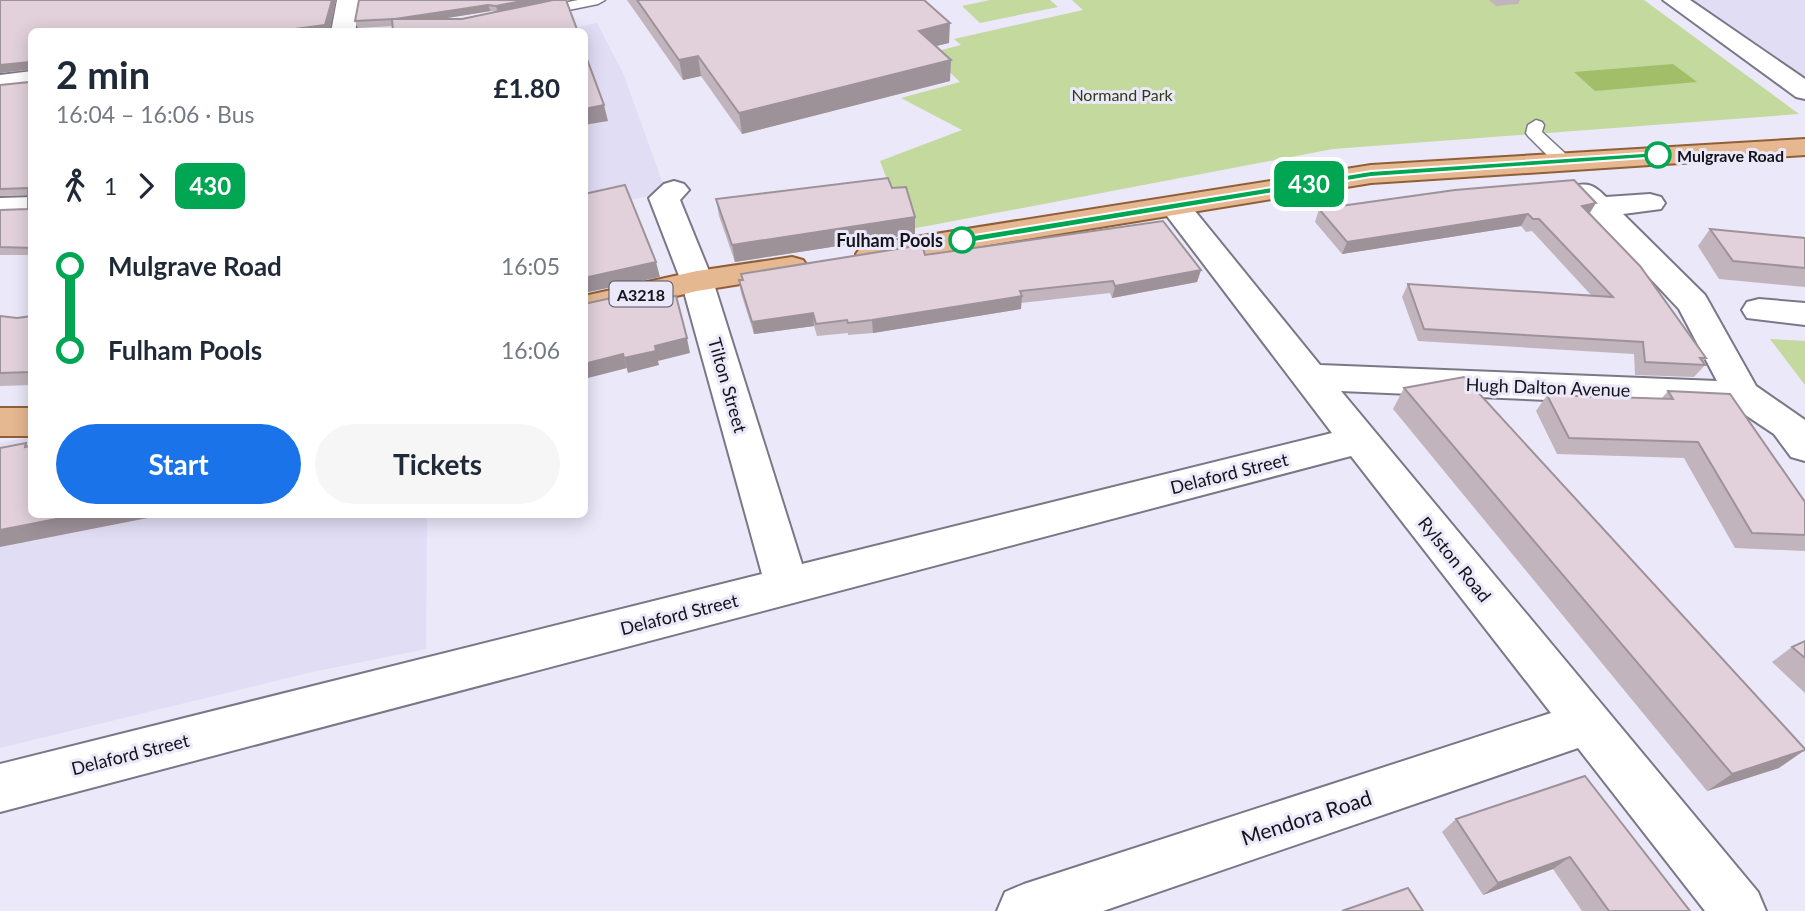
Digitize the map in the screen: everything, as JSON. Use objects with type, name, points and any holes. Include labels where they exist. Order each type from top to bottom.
[{"type":"main road","name":"A3218","points":[[588,306],[697,281],[1371,174],[1805,147]]},
{"type":"main road","points":[[0,422],[28,422]]},
{"type":"street","points":[[344,28],[349,0]]},
{"type":"street","points":[[1675,0],[1805,91]]},
{"type":"street","points":[[0,83],[28,80]]},
{"type":"street","name":"Tilton Street","points":[[674,190],[664,198],[697,281],[787,586]]},
{"type":"street","points":[[1650,204],[1592,200],[1693,303],[1743,395],[1787,424],[1805,447]]},
{"type":"street","name":"Rylston Road","points":[[1175,205],[1359,440],[1739,911]]},
{"type":"street","points":[[0,207],[28,206]]},
{"type":"street","points":[[1759,310],[1805,314]]},
{"type":"street","name":"Hugh Dalton Avenue","points":[[1311,377],[1743,395]]},
{"type":"street","name":"Delaford Street","points":[[0,788],[1359,440]]},
{"type":"street","name":"Mendora Road","points":[[1024,911],[1588,723]]},
{"type":"lane","points":[[519,16],[598,0]]},
{"type":"lane","points":[[1536,125],[1534,133],[1563,161]]},
{"type":"shaded area","points":[[1690,0],[1805,0],[1805,81]]},
{"type":"shaded area","points":[[597,23],[623,73],[666,192],[588,209],[588,28],[574,28]]},
{"type":"shaded area","points":[[28,438],[28,518],[427,518],[426,649],[312,672],[0,748],[0,443]]},
{"type":"green space","points":[[990,0],[1050,0],[1058,7],[980,23],[962,6]]},
{"type":"green space","name":"Normand Park","points":[[1072,0],[1644,0],[1799,114],[1333,149],[906,230],[880,161],[962,130],[901,98],[960,82],[930,53],[961,45],[954,39],[1083,10]]},
{"type":"green space","points":[[1673,64],[1697,82],[1595,91],[1574,72]]},
{"type":"green space","points":[[1770,339],[1805,341],[1805,385]]},
{"type":"building","points":[[0,0],[332,0],[325,25],[302,28],[28,28],[28,62],[0,65]]},
{"type":"building","points":[[359,0],[527,0],[395,19],[355,21]]},
{"type":"building","points":[[553,0],[566,0],[576,28],[393,28],[392,19],[462,19]]},
{"type":"building","points":[[637,0],[924,0],[950,23],[919,31],[951,60],[739,113],[698,56],[679,60]]},
{"type":"building","points":[[588,62],[604,105],[588,108]]},
{"type":"building","points":[[28,82],[28,188],[0,189],[0,85]]},
{"type":"building","points":[[888,178],[892,188],[906,187],[915,217],[732,245],[716,199]]},
{"type":"building","points":[[1574,180],[1596,203],[1582,206],[1640,266],[1706,358],[1700,358],[1705,365],[1645,362],[1643,342],[1424,329],[1408,284],[1613,297],[1539,219],[1533,219],[1528,214],[1347,242],[1319,209],[1455,190]]},
{"type":"building","points":[[625,185],[656,262],[588,277],[588,193]]},
{"type":"building","points":[[28,209],[28,248],[0,247],[0,210]]},
{"type":"building","points":[[1163,221],[1201,270],[1115,286],[1113,281],[1020,291],[1022,296],[872,320],[816,324],[813,313],[752,322],[739,280],[743,280],[741,274],[922,245],[925,255]]},
{"type":"building","points":[[1710,229],[1805,238],[1805,268],[1733,261]]},
{"type":"building","points":[[666,286],[670,297],[676,296],[687,338],[655,346],[656,351],[624,358],[623,354],[588,363],[588,303]]},
{"type":"building","points":[[0,316],[28,317],[28,372],[0,373]]},
{"type":"building","points":[[1464,377],[1805,750],[1732,774],[1404,388]]},
{"type":"building","points":[[1668,391],[1730,394],[1805,502],[1805,535],[1752,533],[1698,442],[1569,438],[1547,395],[1673,399]]},
{"type":"building","points":[[26,443],[25,447],[28,446],[28,518],[62,518],[0,530],[0,448]]},
{"type":"building","points":[[1805,641],[1805,658],[1792,647]]},
{"type":"building","points":[[1585,776],[1690,911],[1609,911],[1570,857],[1498,883],[1456,819]]},
{"type":"building","points":[[1408,888],[1423,911],[1342,911]]},
{"type":"bus line","name":"430","points":[[962,240],[1371,174],[1658,155]]},
{"type":"place","name":"Mulgrave Road","points":[[1658,155]]},
{"type":"place","name":"Fulham Pools","points":[[962,240]]}]
